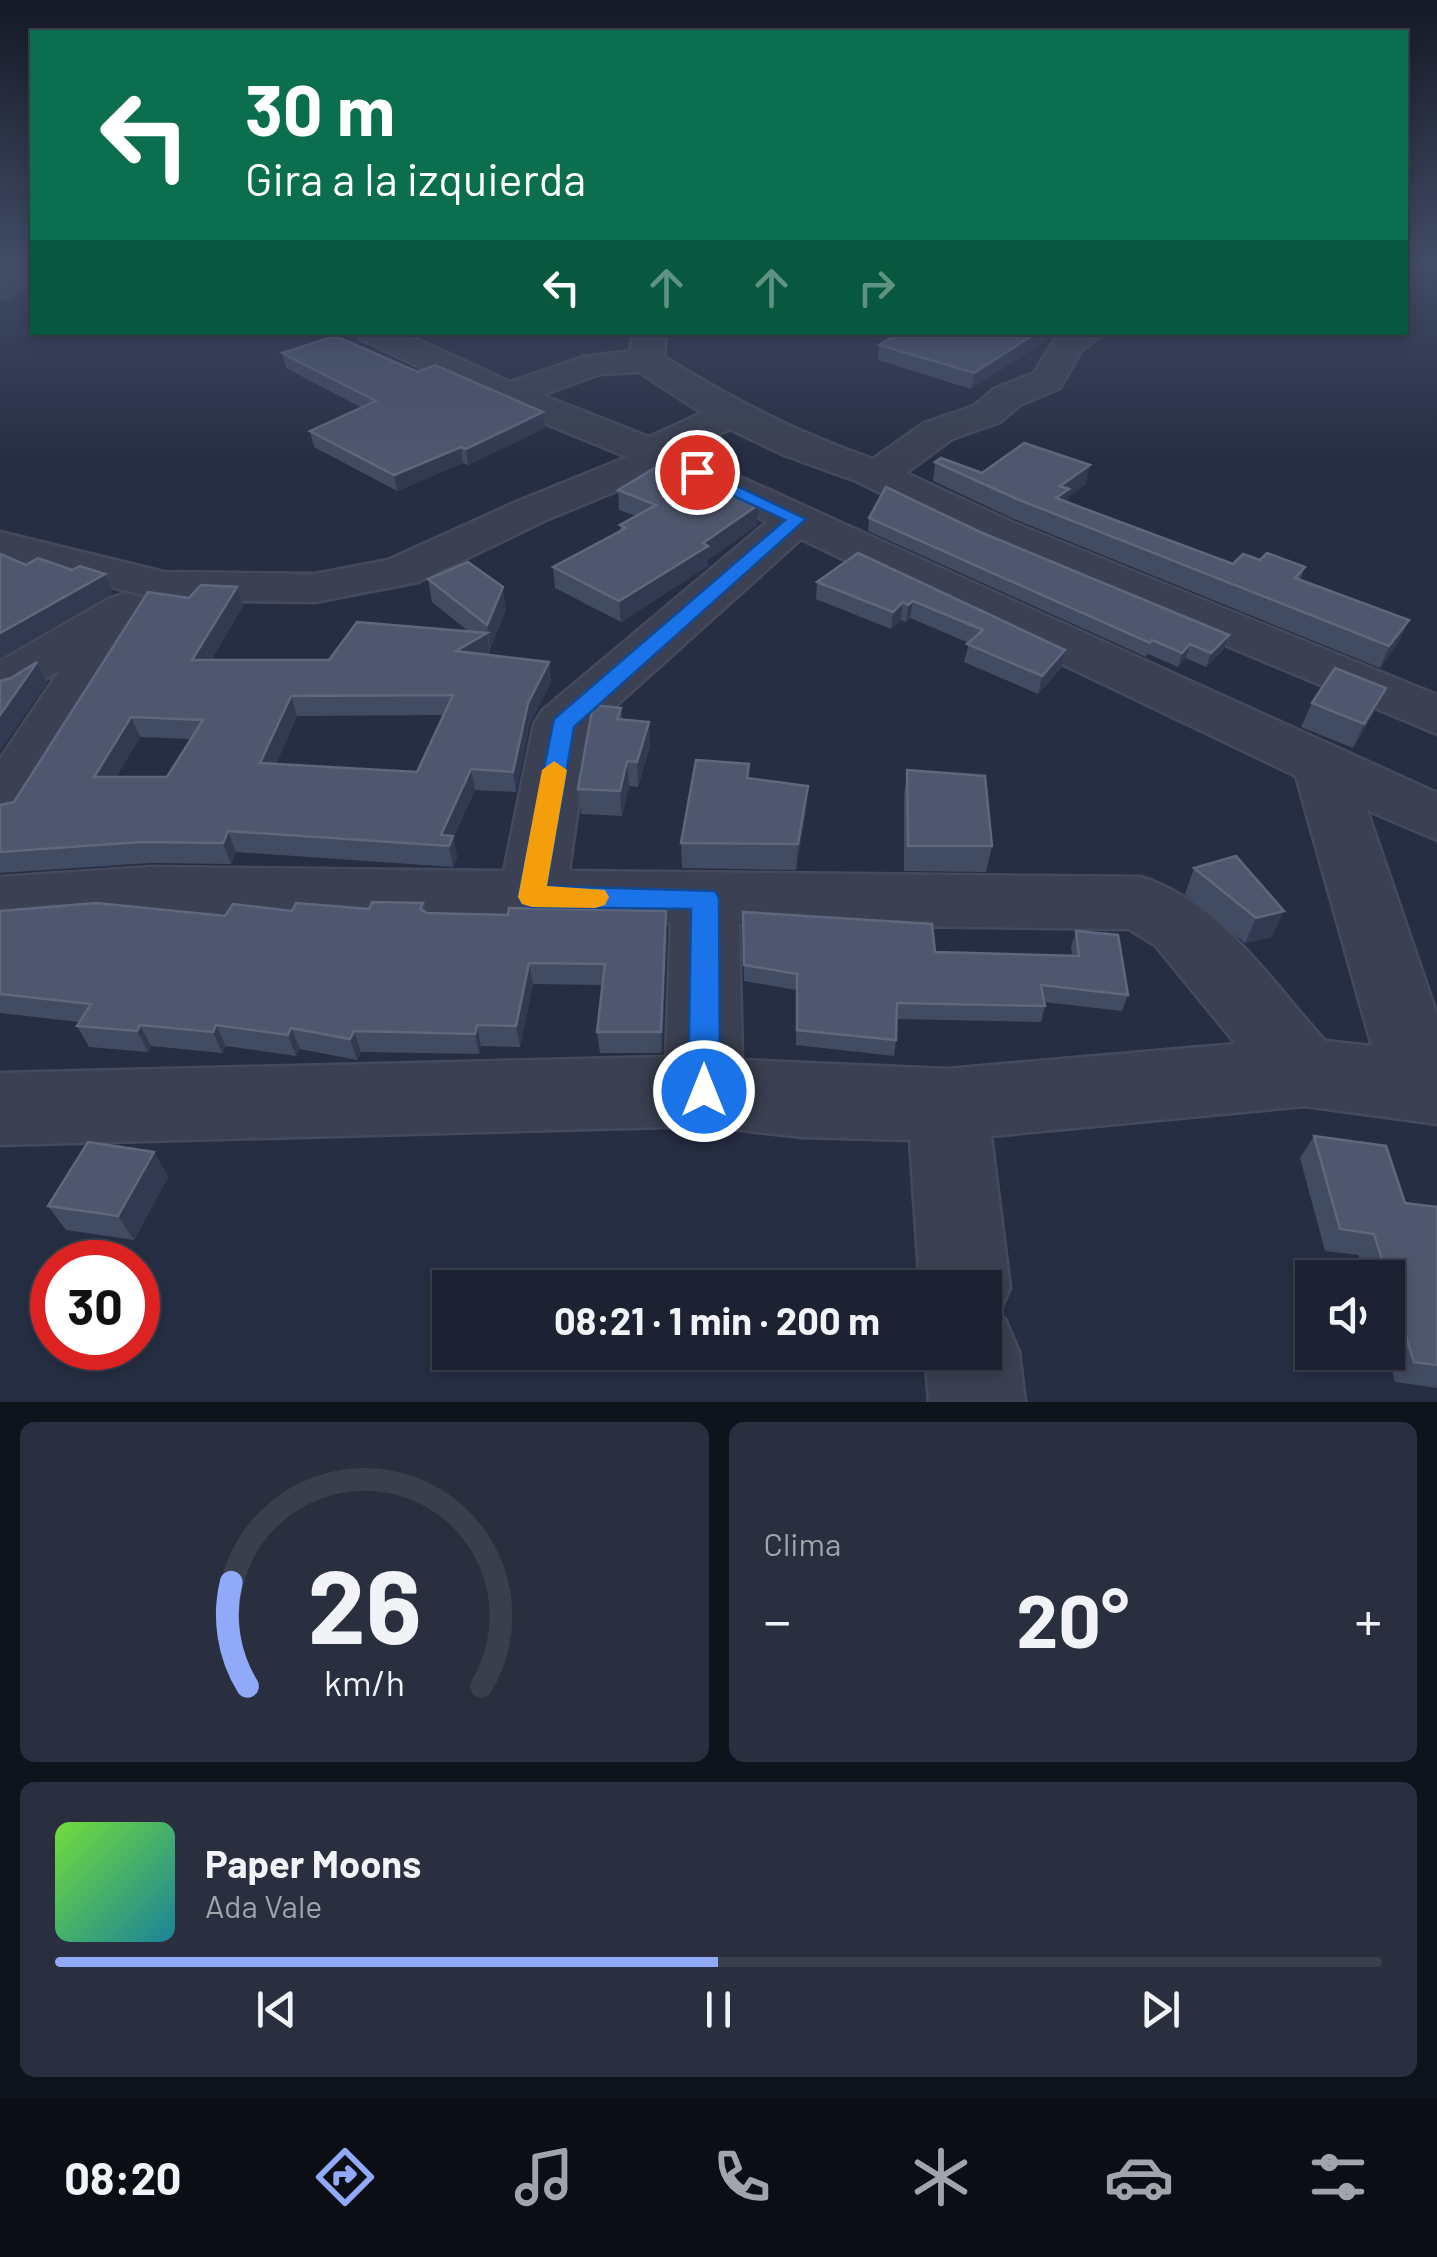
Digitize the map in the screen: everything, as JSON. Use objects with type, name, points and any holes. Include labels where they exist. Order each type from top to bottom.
[{"type":"street","points":[[380,335],[508,395],[657,454],[1437,818]]},
{"type":"street","points":[[871,472],[885,469],[938,431],[987,414],[1007,397],[1047,380],[1064,338]]},
{"type":"street","points":[[508,395],[648,346],[730,414],[798,447],[871,472],[996,532],[1437,716]]},
{"type":"street","points":[[0,546],[145,597],[315,588],[401,572],[657,454],[730,414]]},
{"type":"street","points":[[532,897],[562,724],[797,519]]},
{"type":"street","points":[[0,684],[145,597]]},
{"type":"street","points":[[0,806],[145,597]]},
{"type":"street","points":[[1381,693],[1437,686]]},
{"type":"street","points":[[0,1109],[704,1091],[802,1102],[946,1105],[1305,1072],[1430,1089],[1322,764]]},
{"type":"street","points":[[0,903],[151,892],[1140,904],[1179,926],[1305,1072]]},
{"type":"street","points":[[704,1091],[705,898]]},
{"type":"street","points":[[946,1105],[963,1270]]},
{"type":"building","points":[[897,335],[1033,335],[974,373],[879,345]]},
{"type":"building","points":[[335,336],[418,372],[435,365],[543,412],[466,449],[461,447],[394,475],[310,431],[376,401],[282,353]]},
{"type":"building","points":[[1024,443],[1090,465],[1060,486],[1069,489],[1056,498],[1233,564],[1243,554],[1260,560],[1267,553],[1305,567],[1295,578],[1409,620],[1389,646],[1017,499],[935,462],[941,458],[982,473]]},
{"type":"building","points":[[655,468],[758,505],[703,543],[708,546],[619,601],[553,567],[626,528],[620,525],[656,505],[618,490]]},
{"type":"building","points":[[886,487],[980,532],[1229,635],[1211,653],[1190,644],[1182,653],[1152,640],[1150,643],[869,518]]},
{"type":"building","points":[[858,553],[1065,650],[1042,676],[967,644],[983,630],[913,601],[908,605],[903,602],[893,612],[817,582]]},
{"type":"building","points":[[0,554],[26,565],[38,558],[72,570],[80,566],[105,574],[0,633]]},
{"type":"building","points":[[468,562],[503,587],[487,625],[428,579]]},
{"type":"building","points":[[201,585],[237,587],[192,660],[329,660],[357,622],[487,633],[456,651],[549,662],[528,703],[513,772],[471,769],[441,835],[453,836],[449,846],[228,831],[223,843],[141,842],[0,852],[0,805],[14,802],[148,592],[189,598]],"holes":[[[453,695],[417,772],[260,763],[291,696]],[[131,717],[203,720],[167,777],[94,777]]]},
{"type":"building","points":[[37,662],[0,715],[0,681]]},
{"type":"building","points":[[1335,668],[1386,688],[1364,724],[1312,703]]},
{"type":"building","points":[[593,705],[621,708],[617,719],[649,722],[637,762],[627,761],[620,791],[578,789]]},
{"type":"building","points":[[696,760],[749,764],[747,778],[808,786],[798,844],[681,843]]},
{"type":"building","points":[[907,770],[985,776],[992,846],[908,846]]},
{"type":"building","points":[[1236,856],[1284,911],[1256,918],[1194,868]]},
{"type":"building","points":[[372,902],[423,903],[420,909],[427,913],[508,915],[509,908],[666,911],[661,1032],[597,1032],[605,964],[529,963],[516,1026],[477,1025],[475,1034],[354,1031],[350,1039],[291,1028],[288,1035],[216,1025],[213,1032],[140,1025],[137,1031],[77,1026],[91,1004],[0,994],[0,911],[96,903],[225,916],[233,904],[292,911],[296,903],[369,909]]},
{"type":"building","points":[[743,912],[932,924],[935,952],[1079,956],[1076,931],[1118,935],[1128,995],[1041,985],[1045,1006],[897,1003],[896,1040],[797,1030],[797,974],[744,965]]},
{"type":"building","points":[[1314,1136],[1386,1146],[1405,1203],[1437,1207],[1437,1365],[1414,1362],[1405,1333],[1405,1260],[1382,1260],[1374,1234],[1340,1229]]},
{"type":"building","points":[[88,1142],[154,1152],[118,1216],[48,1206]]},
{"type":"slow traffic","points":[[554,770],[532,897],[595,897]]},
{"type":"route","points":[[697,472],[797,519],[562,724],[532,897],[705,898],[704,1091]]}]
